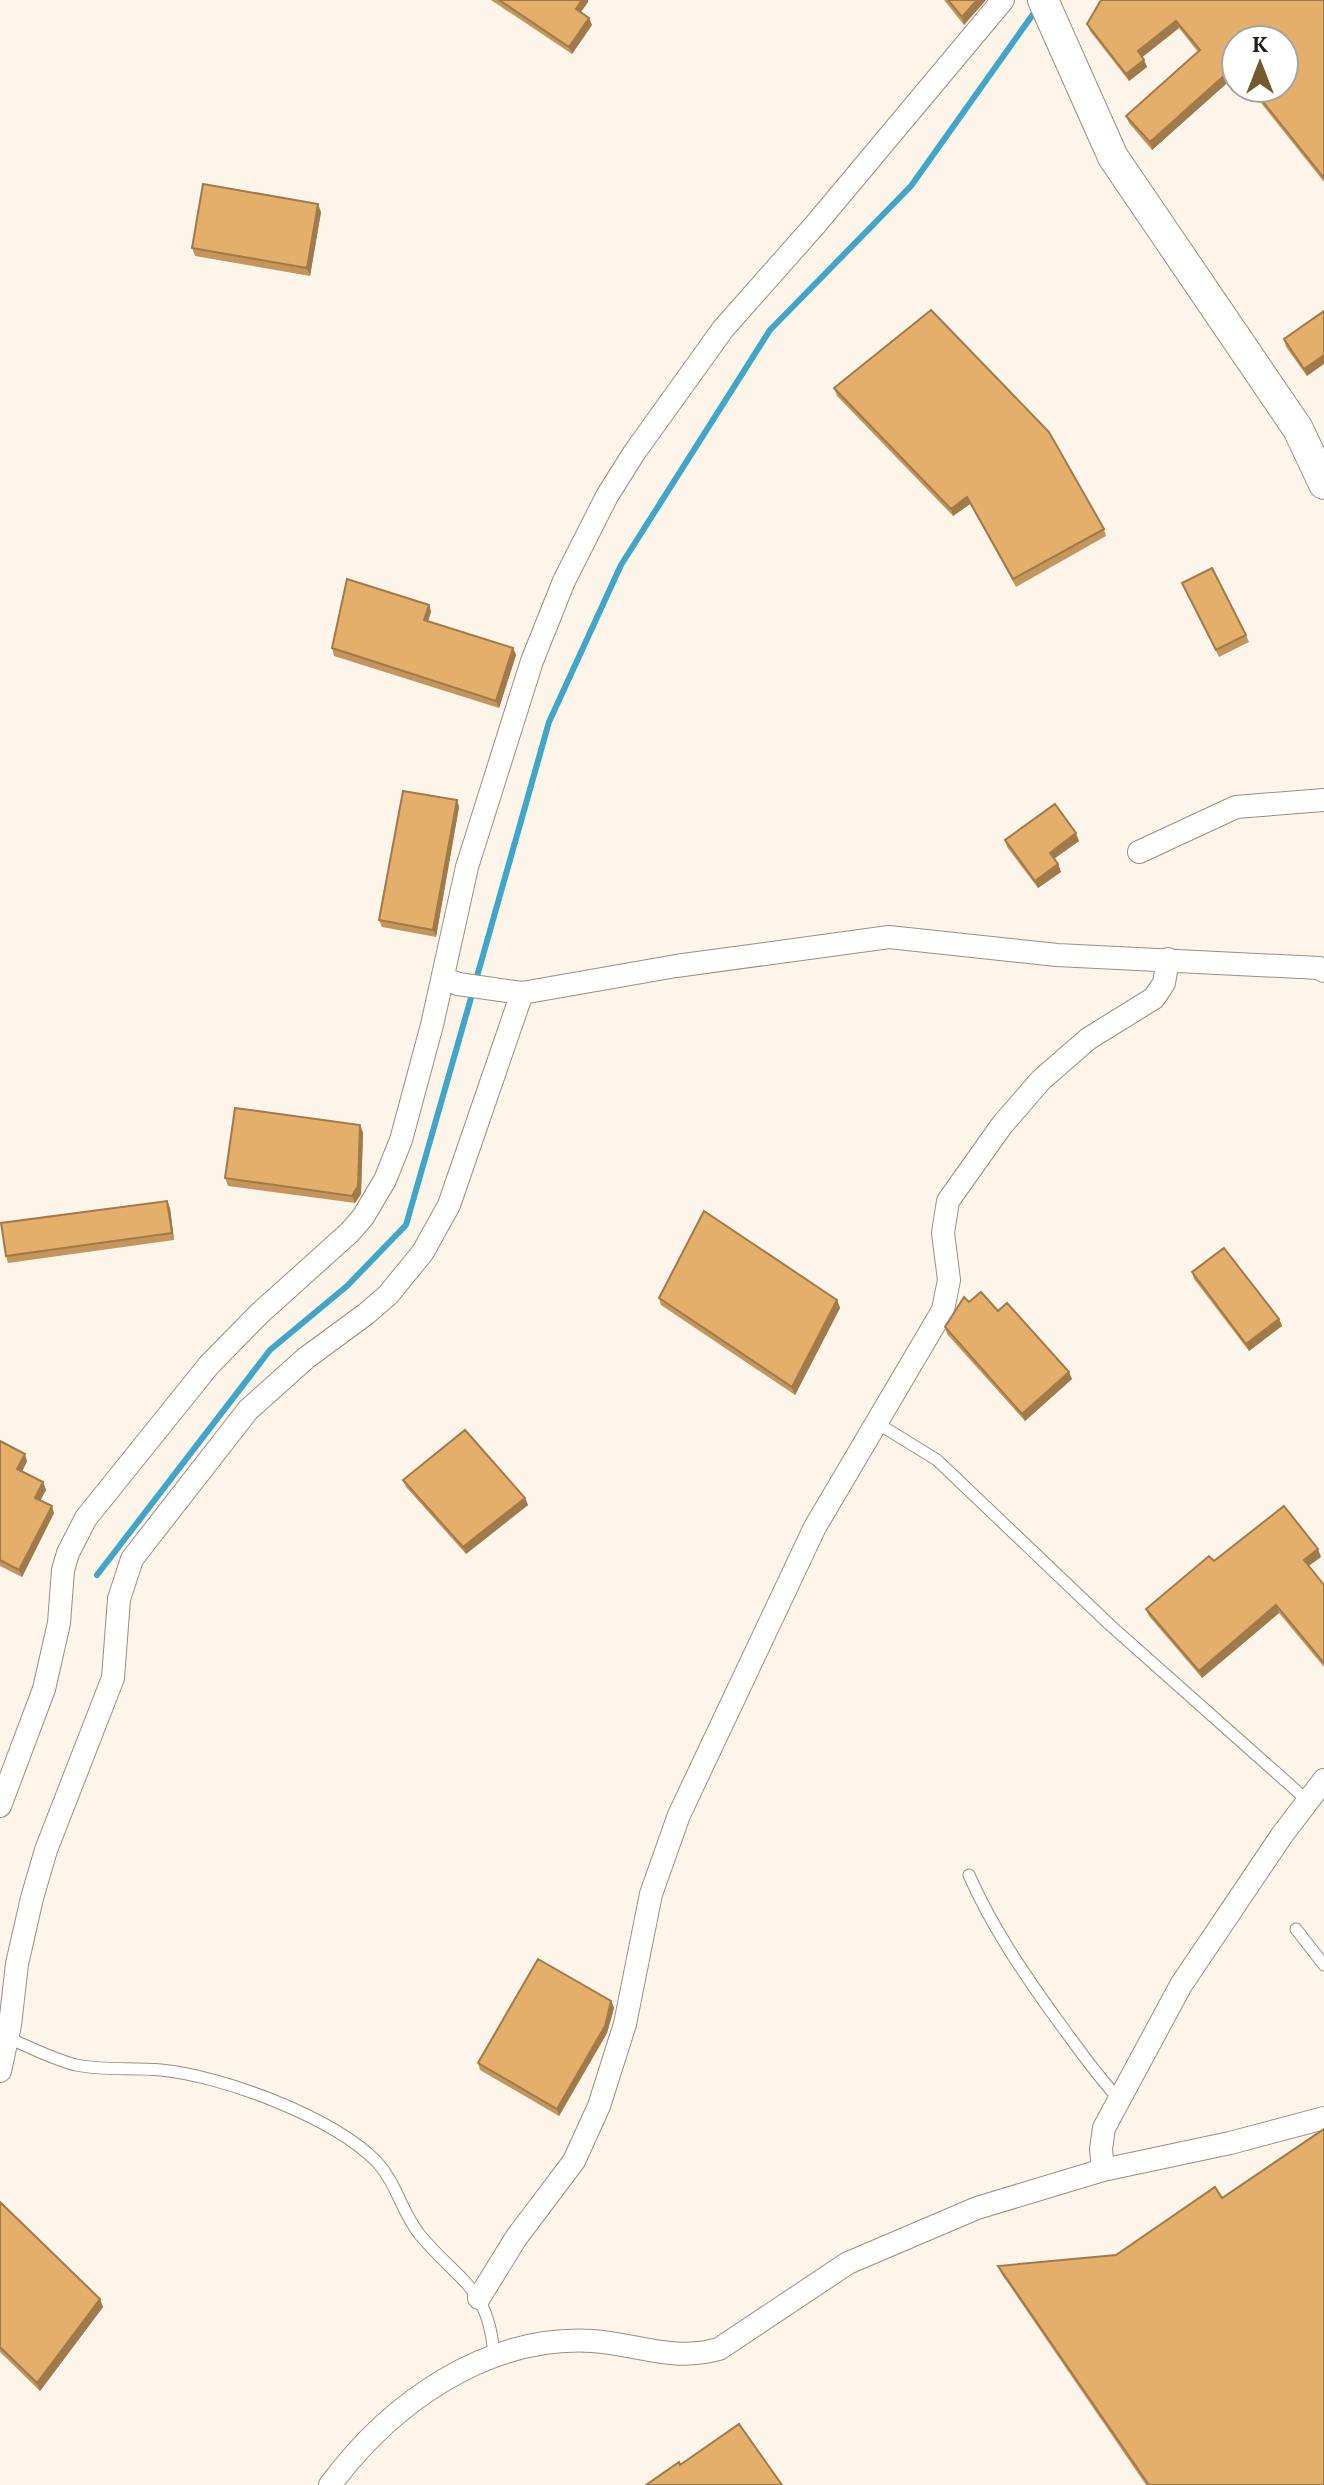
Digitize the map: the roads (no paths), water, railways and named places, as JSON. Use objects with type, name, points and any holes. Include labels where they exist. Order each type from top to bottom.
[{"type":"street","points":[[0,1806],[44,1689],[59,1623],[63,1570],[76,1535],[98,1502],[209,1365],[260,1313],[349,1233],[375,1199],[394,1160],[450,981],[467,867],[532,661],[564,581],[607,496],[641,442],[723,329],[815,225],[1003,0]]},
{"type":"street","points":[[1043,0],[1113,157],[1298,429],[1324,484]]},
{"type":"street","points":[[1139,852],[1236,807],[1324,800]]},
{"type":"street","points":[[450,981],[512,992],[889,937],[1057,955],[1319,968],[1324,971]]},
{"type":"street","points":[[479,2298],[516,2238],[574,2161],[599,2106],[625,2024],[651,1894],[668,1841],[815,1527],[943,1310],[949,1280],[943,1233],[948,1201],[1002,1125],[1041,1080],[1088,1039],[1154,998],[1164,983],[1168,959]]},
{"type":"street","points":[[0,2071],[8,2038],[17,1964],[32,1898],[55,1827],[113,1678],[119,1599],[132,1559],[248,1410],[306,1358],[377,1305],[407,1275],[423,1252],[449,1205],[512,992]]},
{"type":"street","points":[[1103,2170],[1101,2149],[1104,2128],[1181,1985],[1324,1780]]},
{"type":"street","points":[[330,2485],[355,2454],[394,2416],[440,2383],[494,2356],[523,2346],[569,2341],[614,2343],[672,2355],[719,2349],[848,2263],[977,2208],[1103,2170],[1230,2143],[1324,2118]]},
{"type":"lane","points":[[877,1423],[937,1460],[1110,1625],[1308,1801]]},
{"type":"lane","points":[[969,1875],[1016,1963],[1100,2080],[1120,2100]]},
{"type":"lane","points":[[1296,1929],[1324,1965]]},
{"type":"lane","points":[[8,2038],[47,2056],[79,2066],[162,2070],[232,2085],[294,2109],[322,2124],[376,2161],[394,2185],[412,2225],[479,2298],[489,2319],[494,2356]]},
{"type":"waterway","points":[[476,980],[549,722],[621,565],[770,330],[911,186],[1036,10]]},
{"type":"waterway","points":[[97,1575],[270,1350],[347,1286],[406,1225],[473,991]]}]
